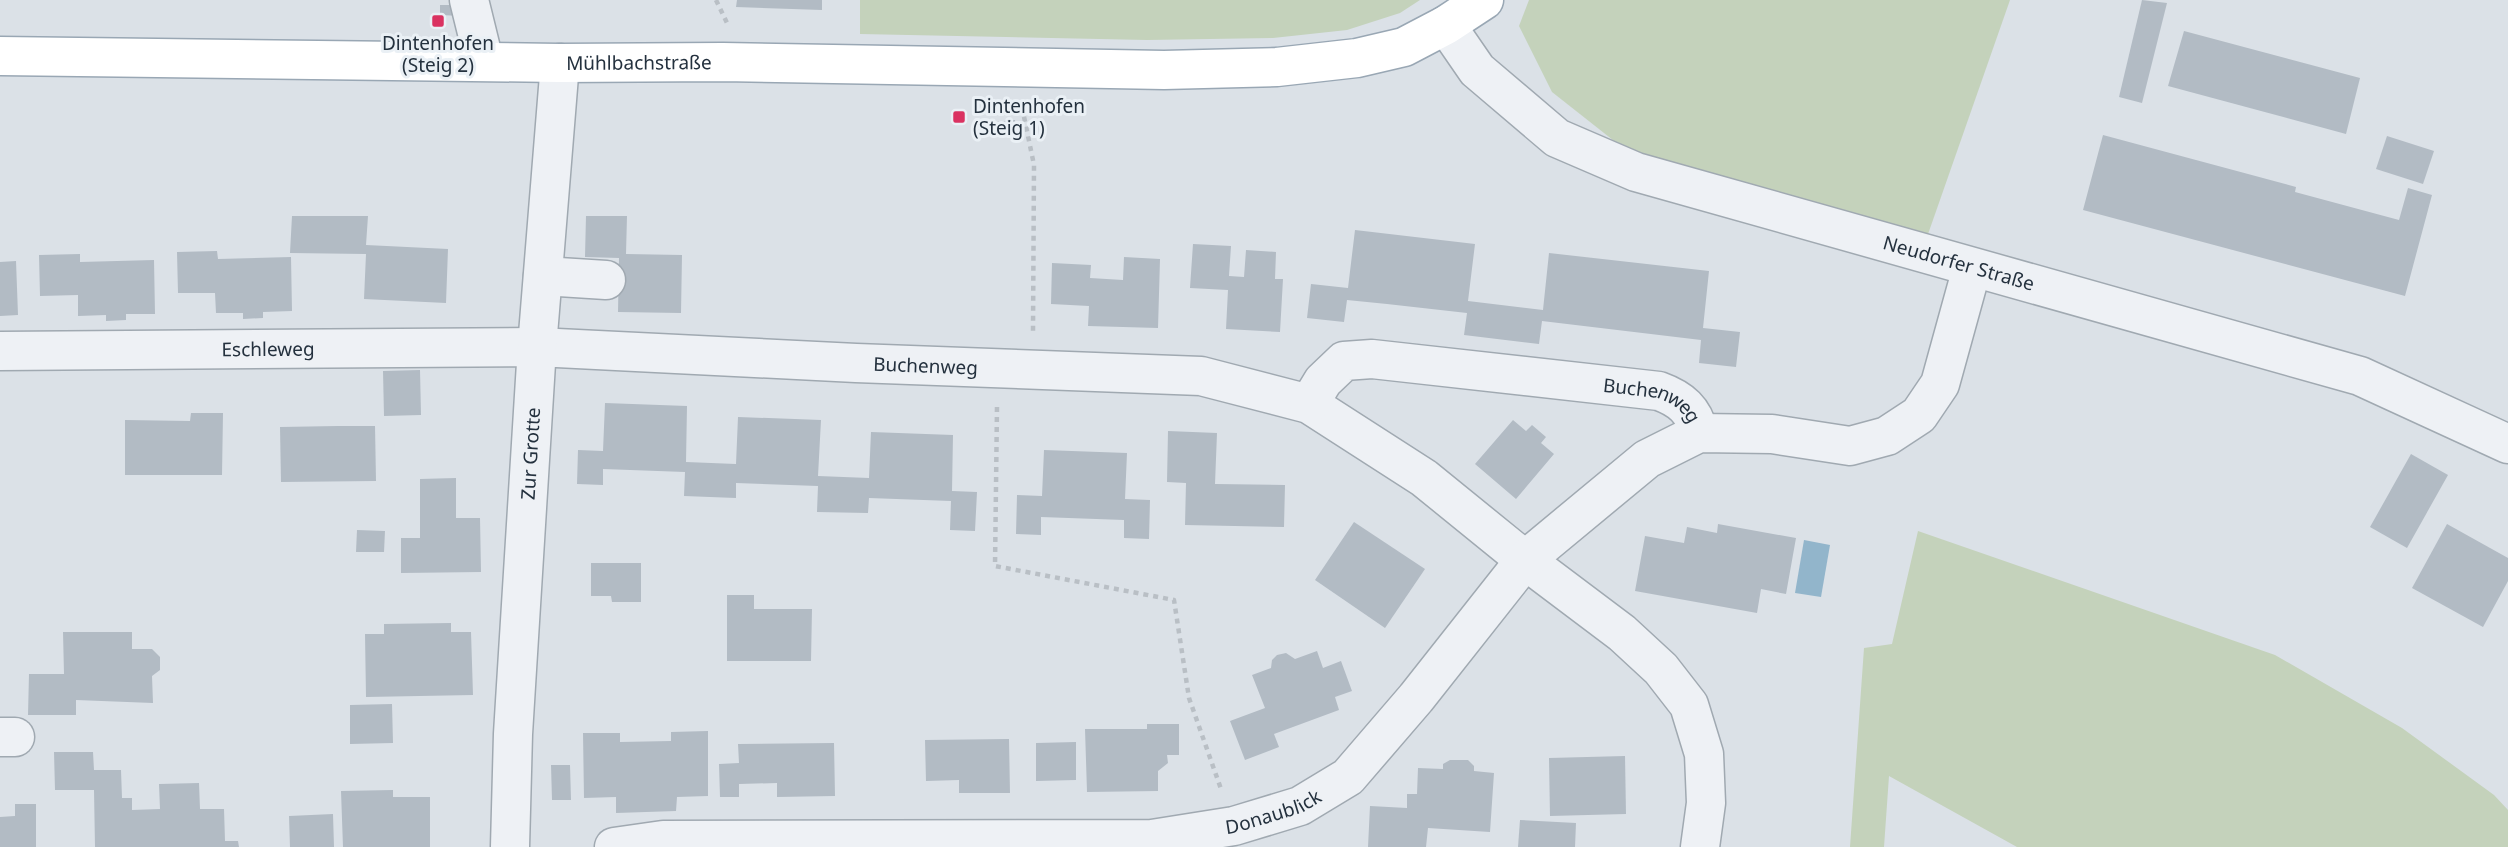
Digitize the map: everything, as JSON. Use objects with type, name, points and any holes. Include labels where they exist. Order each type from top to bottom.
[{"type":"main road","name":"Mühlbachstraße","points":[[0,57],[560,63],[723,62],[1164,70],[1277,67],[1357,58],[1404,47],[1446,25],[1484,0]]},
{"type":"street","points":[[469,0],[484,61]]},
{"type":"street","name":"Neudorfer Straße","points":[[1446,25],[1477,70],[1556,138],[1636,172],[2360,376],[2508,444]]},
{"type":"street","name":"Zur Grotte","points":[[510,847],[513,734],[537,347],[560,63]]},
{"type":"street","name":"Buchenweg","points":[[1309,404],[1324,381],[1344,361],[1372,359],[1659,391],[1679,399],[1696,418],[1699,433],[1772,434],[1850,446],[1887,436],[1919,415],[1940,384],[1972,268]]},
{"type":"street","points":[[543,275],[606,280]]},
{"type":"street","name":"Buchenweg","points":[[537,347],[1015,370],[1201,376],[1309,404],[1424,478],[1525,560],[1622,633],[1661,669],[1689,705],[1704,754],[1706,803],[1700,847]]},
{"type":"street","name":"Eschleweg","points":[[0,351],[537,347]]},
{"type":"street","name":"Donaublick","points":[[614,847],[663,840],[1049,843],[1152,839],[1234,826],[1300,806],[1348,777],[1416,698],[1525,560],[1647,459],[1699,433]]},
{"type":"path","points":[[1014,68],[1034,165],[995,566],[1174,600],[1189,698],[1234,826]]},
{"type":"green space","points":[[860,0],[1420,0],[1400,13],[1347,30],[1273,38],[1147,40],[860,34]]},
{"type":"green space","points":[[1529,0],[2010,0],[1927,237],[1623,148],[1552,92],[1519,26]]},
{"type":"green space","points":[[1918,531],[2275,655],[2402,728],[2494,795],[2508,810],[2508,847],[2017,847],[1889,776],[1884,847],[1850,847],[1864,648],[1892,644]]},
{"type":"water","points":[[1804,540],[1830,545],[1821,597],[1795,593]]},
{"type":"building","points":[[737,0],[822,0],[822,10],[736,7]]},
{"type":"building","points":[[2142,0],[2167,3],[2142,103],[2119,97]]},
{"type":"building","points":[[440,5],[462,5],[462,16],[440,15]]},
{"type":"building","points":[[2184,31],[2360,78],[2346,134],[2168,86]]},
{"type":"building","points":[[1015,120],[1016,133],[994,134],[993,122]]},
{"type":"building","points":[[2103,135],[2296,187],[2295,192],[2399,220],[2408,188],[2432,195],[2405,296],[2083,210]]},
{"type":"building","points":[[2387,136],[2434,151],[2423,184],[2376,169]]},
{"type":"building","points":[[292,216],[368,216],[366,245],[448,249],[446,303],[364,299],[366,254],[290,253]]},
{"type":"building","points":[[586,216],[627,216],[626,254],[682,255],[681,313],[618,312],[619,258],[585,257]]},
{"type":"building","points":[[1355,230],[1475,244],[1468,301],[1543,310],[1549,253],[1709,271],[1703,328],[1740,332],[1736,367],[1699,363],[1701,340],[1542,321],[1539,344],[1464,335],[1467,313],[1387,304],[1347,300],[1344,322],[1307,318],[1311,284],[1348,288]]},
{"type":"building","points":[[1193,244],[1231,246],[1229,276],[1244,277],[1246,250],[1276,252],[1275,279],[1283,279],[1280,332],[1226,329],[1228,290],[1190,288]]},
{"type":"building","points":[[217,251],[218,259],[291,257],[292,311],[263,312],[263,318],[243,319],[243,313],[216,313],[215,293],[178,293],[177,252]]},
{"type":"building","points":[[80,254],[80,262],[154,260],[155,314],[126,314],[126,320],[106,321],[106,315],[78,316],[78,295],[40,296],[39,255]]},
{"type":"building","points":[[1124,257],[1160,259],[1158,328],[1088,326],[1089,306],[1051,304],[1052,263],[1091,265],[1090,278],[1123,280]]},
{"type":"building","points":[[16,261],[18,315],[0,316],[0,262]]},
{"type":"building","points":[[420,370],[421,415],[384,416],[383,371]]},
{"type":"building","points":[[605,403],[687,406],[686,462],[736,464],[738,417],[821,420],[818,476],[869,478],[871,432],[953,435],[952,491],[977,492],[975,531],[950,530],[951,501],[869,498],[868,513],[817,512],[818,486],[736,483],[736,498],[684,496],[685,472],[603,469],[603,485],[577,484],[578,450],[603,451]]},
{"type":"building","points":[[191,413],[223,413],[222,475],[125,475],[125,420],[190,421]]},
{"type":"building","points":[[1513,420],[1526,431],[1532,425],[1546,437],[1541,443],[1554,454],[1516,499],[1475,464]]},
{"type":"building","points":[[375,426],[376,481],[281,482],[280,427]]},
{"type":"building","points":[[1168,431],[1217,433],[1215,484],[1285,485],[1284,527],[1185,525],[1186,483],[1167,482]]},
{"type":"building","points":[[1044,450],[1127,453],[1125,499],[1150,500],[1149,539],[1124,538],[1124,520],[1041,517],[1041,535],[1016,534],[1017,495],[1042,496]]},
{"type":"building","points":[[2411,454],[2448,475],[2407,548],[2370,527]]},
{"type":"building","points":[[456,478],[456,518],[480,518],[481,572],[401,573],[401,538],[420,538],[420,479]]},
{"type":"building","points":[[1354,522],[1425,569],[1385,628],[1315,580]]},
{"type":"building","points":[[1718,524],[1796,538],[1786,594],[1761,589],[1757,613],[1635,591],[1645,536],[1684,543],[1687,527],[1717,533]]},
{"type":"building","points":[[2447,524],[2508,558],[2508,581],[2483,627],[2412,588]]},
{"type":"building","points":[[357,530],[385,531],[384,552],[356,552]]},
{"type":"building","points":[[591,563],[641,563],[641,602],[612,602],[611,596],[591,596]]},
{"type":"building","points":[[727,595],[754,595],[754,609],[812,609],[811,661],[727,661]]},
{"type":"building","points":[[451,623],[451,632],[471,632],[473,695],[366,697],[365,634],[384,634],[384,624]]},
{"type":"building","points":[[63,632],[132,632],[132,649],[152,649],[160,657],[160,670],[152,676],[153,703],[76,700],[76,715],[28,715],[29,674],[64,674]]},
{"type":"building","points":[[1317,651],[1323,668],[1341,661],[1352,691],[1335,697],[1339,710],[1274,734],[1279,747],[1245,760],[1230,721],[1265,708],[1252,675],[1271,668],[1272,660],[1277,655],[1286,653],[1295,659]]},
{"type":"building","points":[[392,704],[393,743],[350,744],[350,705]]},
{"type":"building","points":[[1147,724],[1179,724],[1179,755],[1167,755],[1168,763],[1158,771],[1158,791],[1087,792],[1085,729],[1147,729]]},
{"type":"building","points":[[708,731],[708,796],[677,797],[676,811],[616,813],[616,797],[584,798],[583,733],[620,733],[620,742],[671,741],[671,732]]},
{"type":"building","points":[[1009,739],[1010,793],[959,793],[959,780],[926,781],[925,740]]},
{"type":"building","points":[[1076,742],[1076,780],[1036,781],[1036,743]]},
{"type":"building","points":[[834,743],[835,796],[777,797],[777,783],[739,784],[739,797],[720,797],[719,764],[739,763],[738,744]]},
{"type":"building","points":[[54,752],[93,752],[94,770],[121,770],[122,798],[132,798],[132,810],[160,809],[159,784],[199,783],[200,809],[224,809],[225,841],[238,841],[239,847],[95,847],[94,790],[55,790]]},
{"type":"building","points":[[1625,756],[1626,814],[1550,816],[1549,758]]},
{"type":"building","points":[[1450,760],[1468,760],[1474,766],[1474,771],[1494,773],[1490,832],[1428,828],[1426,847],[1368,847],[1370,806],[1407,808],[1407,794],[1417,794],[1418,768],[1443,769],[1443,764]]},
{"type":"building","points":[[551,765],[570,765],[571,800],[552,800]]},
{"type":"building","points":[[393,790],[393,797],[430,797],[430,847],[343,847],[341,791]]},
{"type":"building","points":[[15,804],[36,804],[36,847],[0,847],[0,817],[15,816]]},
{"type":"building","points":[[333,814],[334,847],[290,847],[289,816]]},
{"type":"building","points":[[1520,820],[1576,823],[1575,847],[1518,847]]},
{"type":"place","name":"Dintenhofen (Steig 2)","points":[[438,21]]},
{"type":"place","name":"Dintenhofen (Steig 1)","points":[[959,117]]}]
